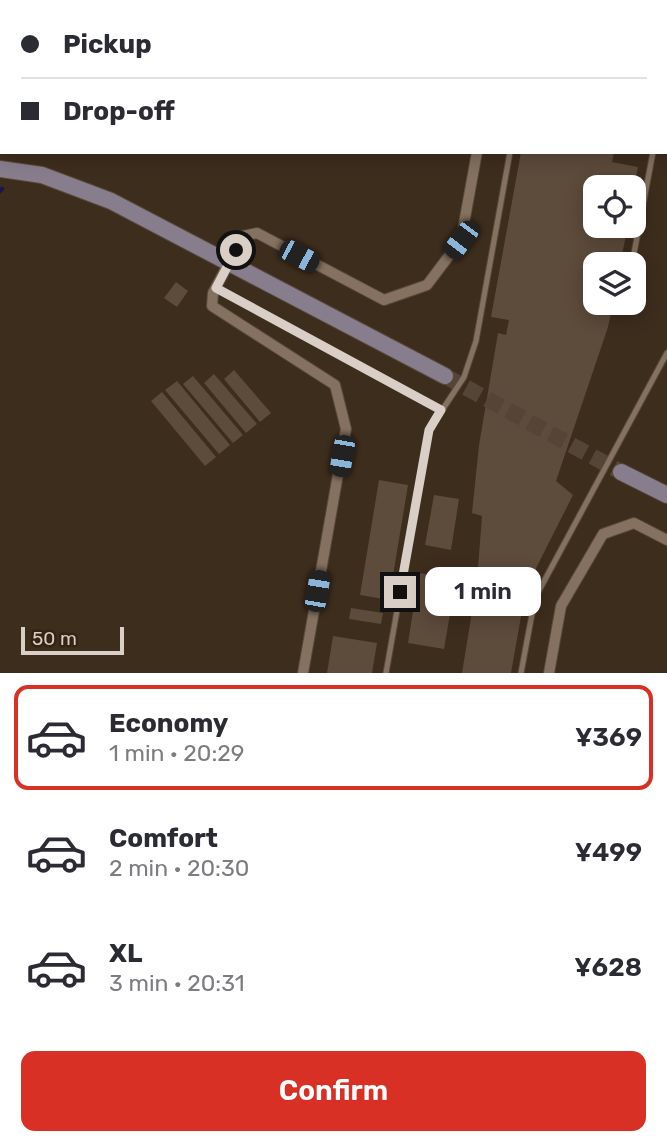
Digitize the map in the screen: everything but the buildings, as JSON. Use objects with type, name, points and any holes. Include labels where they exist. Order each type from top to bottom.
[{"type":"street","points":[[303,673],[346,429],[335,385],[212,306],[216,288],[243,236],[257,233],[384,300],[426,285],[461,240],[477,154]]},
{"type":"street","points":[[0,169],[42,175],[111,201],[445,376]]},
{"type":"street","points":[[621,472],[667,495]]},
{"type":"street","points":[[549,673],[561,606],[603,534],[635,523],[667,540]]},
{"type":"lane","points":[[386,673],[429,430],[464,377],[476,341],[510,154]]},
{"type":"lane","points":[[634,252],[653,154]]},
{"type":"lane","points":[[216,288],[441,410]]},
{"type":"lane","points":[[521,673],[535,598],[667,354]]},
{"type":"tunnel","points":[[445,376],[621,472]]},
{"type":"route","points":[[236,250],[216,288],[441,410],[429,430],[400,592]]}]
